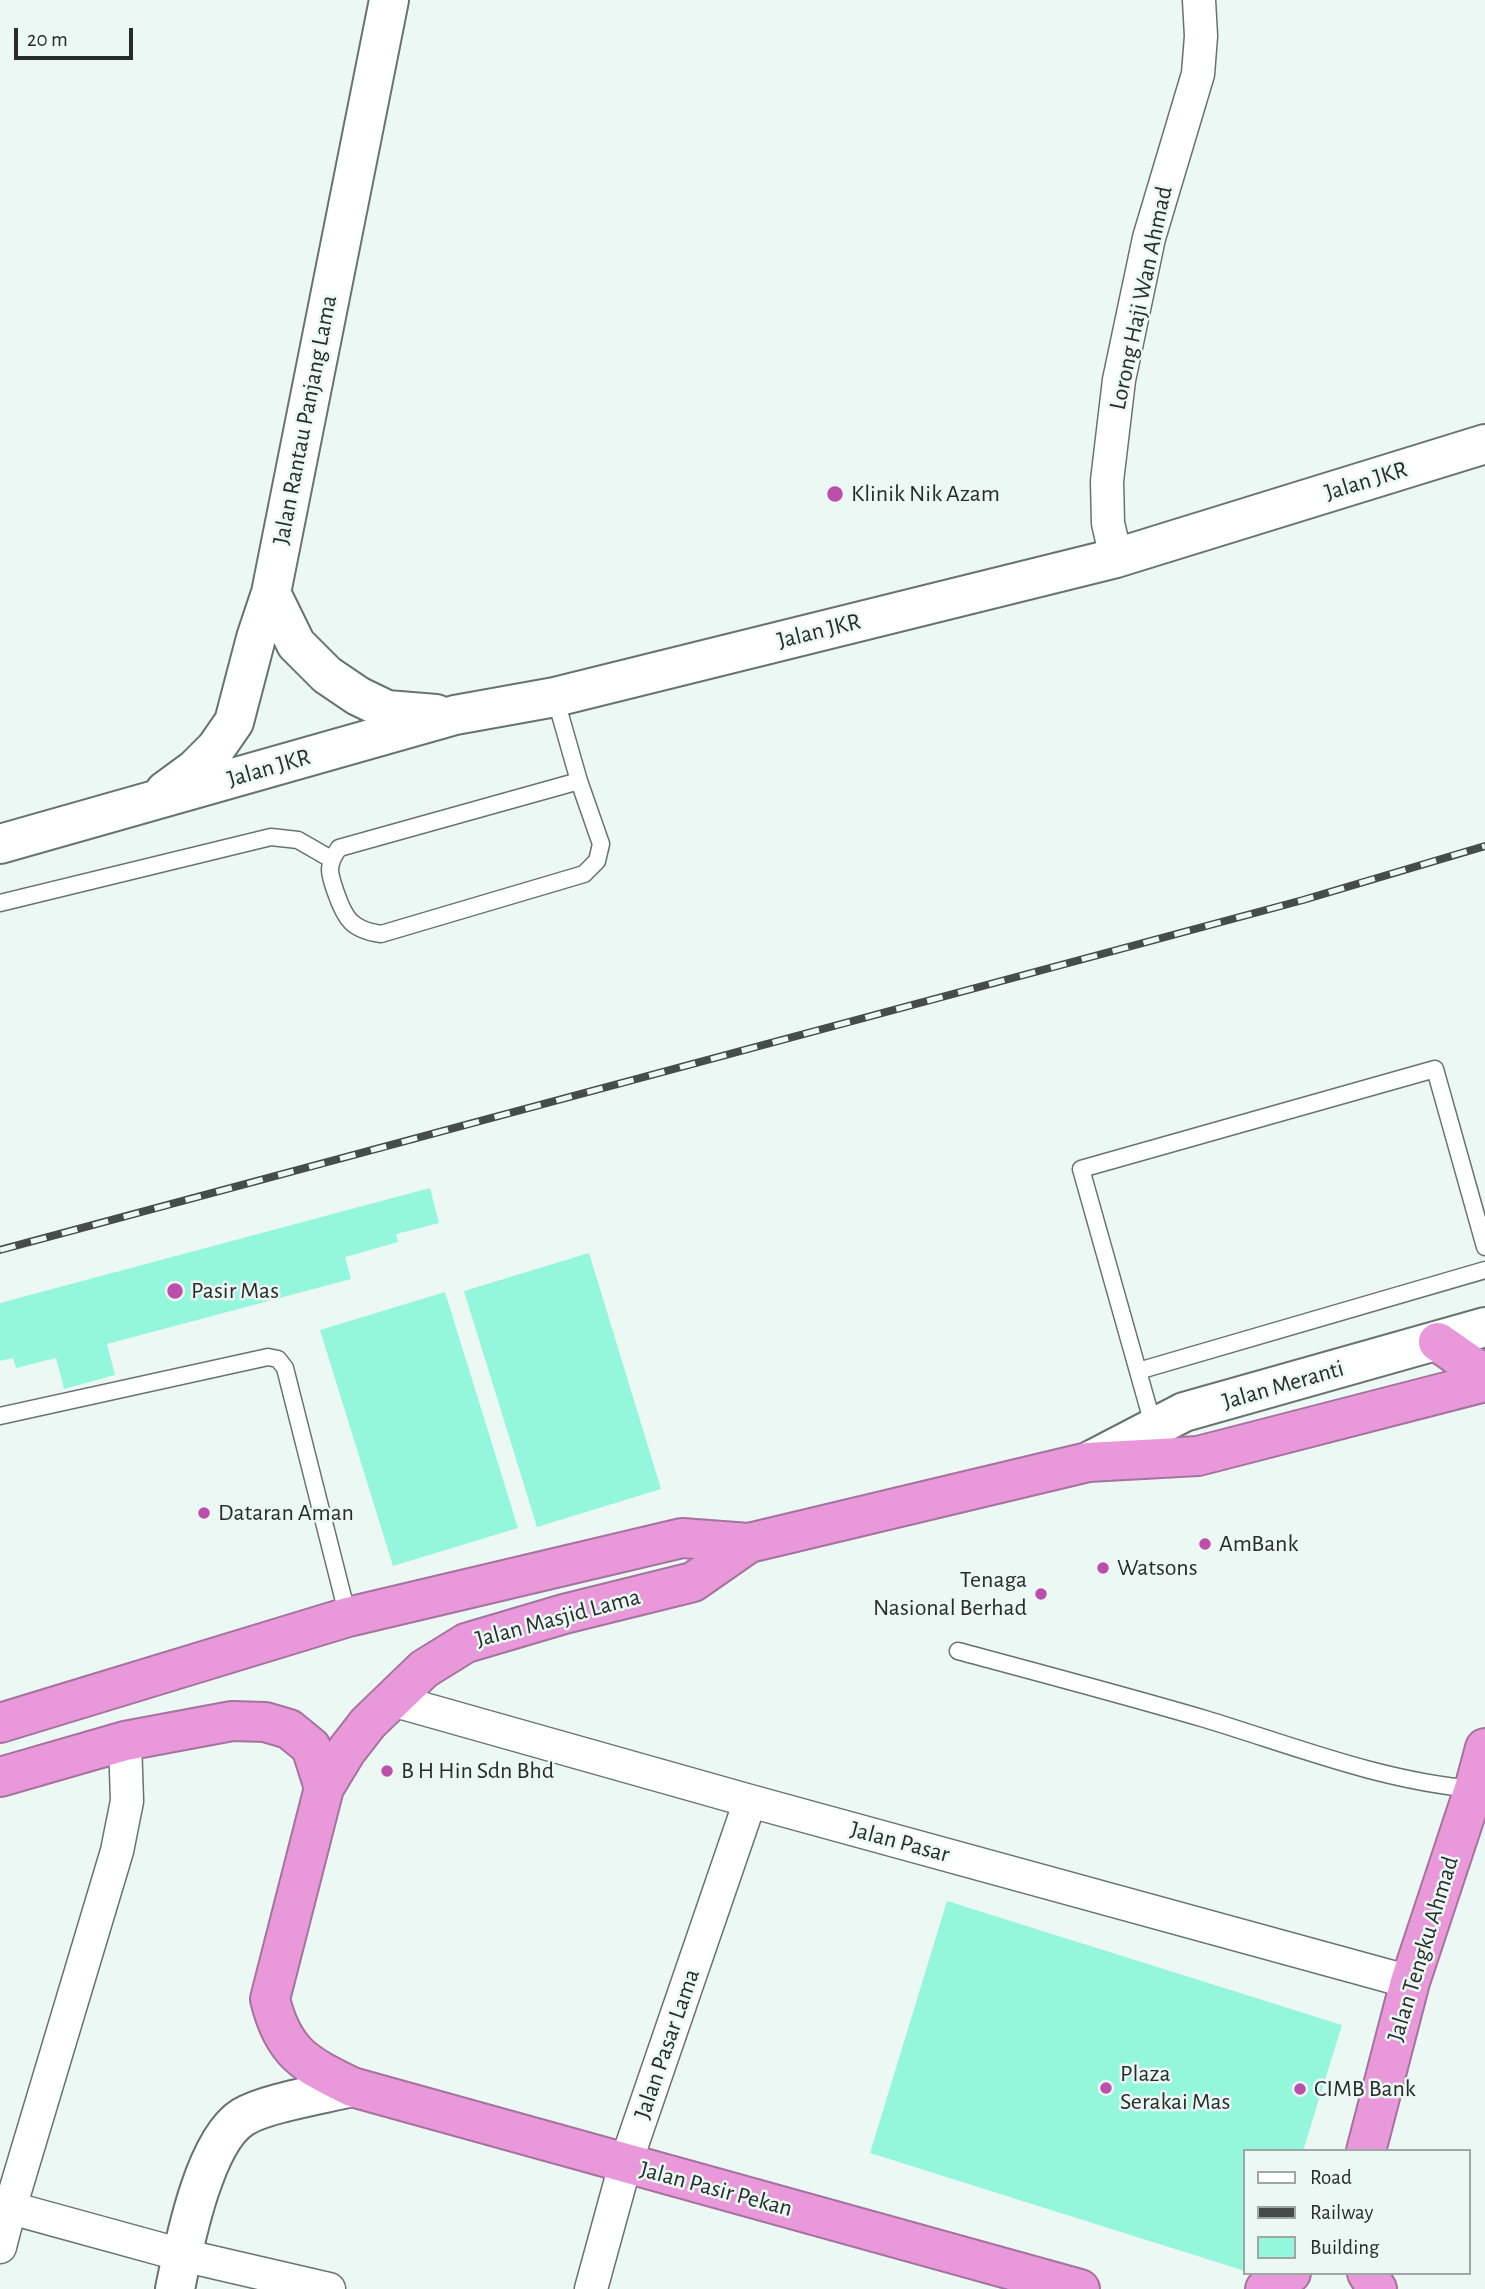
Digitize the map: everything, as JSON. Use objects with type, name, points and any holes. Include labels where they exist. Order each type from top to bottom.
[{"type":"highway","points":[[1438,1342],[1485,1375]]},
{"type":"highway","name":"Jalan Masjid Lama","points":[[0,1723],[348,1617],[682,1538],[749,1543],[1088,1462],[1198,1456],[1485,1382]]},
{"type":"highway","name":"Jalan Masjid Lama","points":[[324,1788],[347,1750],[368,1723],[424,1669],[466,1643],[564,1614],[693,1581],[749,1543]]},
{"type":"highway","points":[[0,1777],[125,1741],[232,1721],[265,1722],[289,1729],[311,1747],[324,1788]]},
{"type":"highway","name":"Jalan Tengku Ahmad","points":[[1367,2149],[1410,1982],[1479,1791],[1485,1748]]},
{"type":"highway","name":"Jalan Pasir Pekan","points":[[324,1788],[270,1998],[276,2024],[293,2050],[315,2068],[352,2087],[625,2165],[1080,2289]]},
{"type":"highway","points":[[1265,2289],[1273,2287],[1288,2275]]},
{"type":"street","name":"Jalan Rantau Panjang Lama","points":[[149,803],[195,769],[216,748],[234,722],[271,593],[389,0]]},
{"type":"street","name":"Lorong Haji Wan Ahmad","points":[[1116,558],[1108,523],[1107,481],[1119,380],[1149,238],[1198,74],[1202,36],[1199,0]]},
{"type":"street","name":"Jalan JKR","points":[[0,844],[455,715],[555,696],[1116,558],[1485,444]]},
{"type":"street","points":[[271,593],[296,644],[327,675],[358,696],[387,710],[455,715]]},
{"type":"street","name":"Jalan Meranti","points":[[1088,1462],[1184,1412],[1485,1327]]},
{"type":"street","name":"Jalan Pasar","points":[[392,1700],[1410,1982]]},
{"type":"street","points":[[0,2247],[5,2206],[117,1851],[127,1801],[125,1741]]},
{"type":"street","name":"Jalan Pasar Lama","points":[[591,2289],[625,2165],[750,1801]]},
{"type":"street","points":[[179,2272],[211,2157],[226,2132],[243,2117],[352,2087]]},
{"type":"street","points":[[5,2206],[179,2272],[329,2289]]},
{"type":"lane","points":[[555,696],[579,781],[601,844],[597,861],[583,874],[381,934],[367,932],[344,915],[329,873],[331,859],[339,848],[579,781]]},
{"type":"lane","points":[[0,903],[271,837],[298,840],[331,859]]},
{"type":"lane","points":[[1154,1428],[1081,1169],[1435,1069],[1485,1247]]},
{"type":"lane","points":[[1138,1371],[1485,1270]]},
{"type":"lane","points":[[0,1416],[268,1357],[278,1359],[285,1368],[348,1617]]},
{"type":"lane","points":[[958,1651],[1202,1718],[1390,1776],[1479,1791]]},
{"type":"building","name":"Pasir Mas","points":[[430,1188],[439,1223],[396,1234],[398,1242],[345,1257],[351,1279],[107,1344],[115,1375],[64,1389],[56,1358],[16,1368],[13,1358],[0,1361],[0,1303]]},
{"type":"building","points":[[589,1253],[661,1489],[537,1527],[464,1291]]},
{"type":"building","points":[[445,1292],[518,1528],[393,1566],[320,1330]]},
{"type":"building","name":"Plaza Serakai Mas","points":[[947,1901],[1342,2025],[1304,2149],[1244,2149],[1244,2271],[870,2153]]},
{"type":"railway","points":[[0,1250],[1303,900],[1485,846]]},
{"type":"place","name":"Klinik Nik Azam","points":[[835,494]]},
{"type":"place","name":"Pasir Mas","points":[[175,1291]]},
{"type":"place","name":"Dataran Aman","points":[[204,1513]]},
{"type":"place","name":"AmBank","points":[[1205,1544]]},
{"type":"place","name":"Watsons","points":[[1103,1568]]},
{"type":"place","name":"Tenaga Nasional Berhad","points":[[1041,1594]]},
{"type":"place","name":"B H Hin Sdn Bhd","points":[[387,1771]]},
{"type":"place","name":"Plaza Serakai Mas","points":[[1106,2088]]},
{"type":"place","name":"CIMB Bank","points":[[1300,2089]]}]
